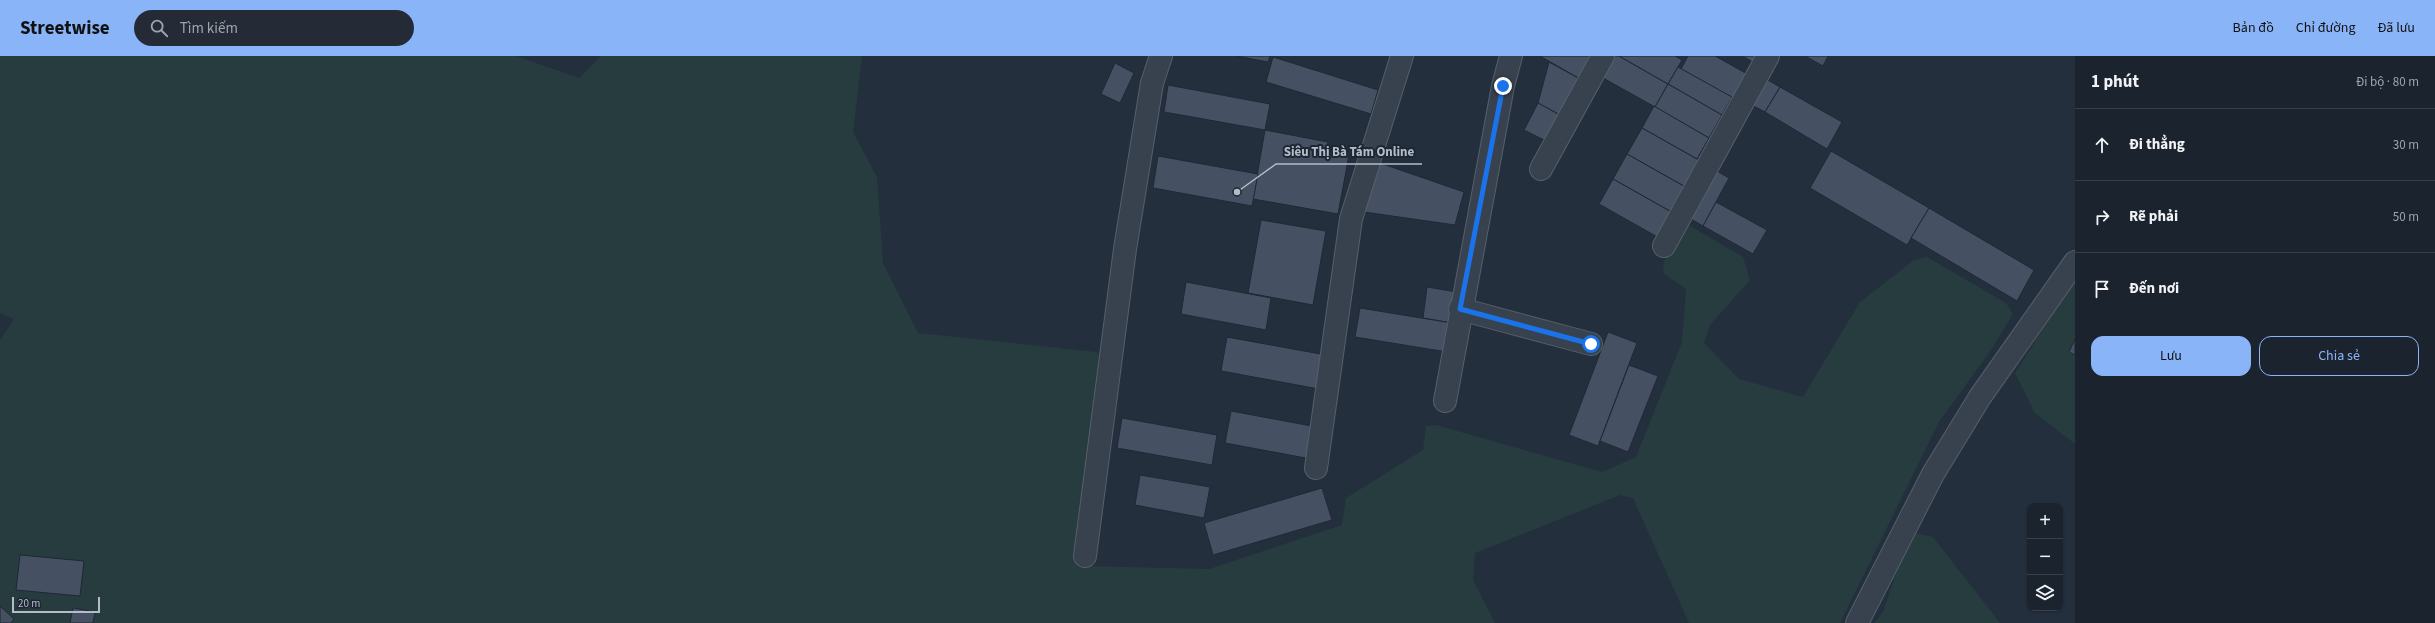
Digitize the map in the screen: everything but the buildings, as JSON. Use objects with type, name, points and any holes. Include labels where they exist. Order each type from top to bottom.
[{"type":"street","points":[[1085,556],[1125,249],[1152,83],[1161,56]]},
{"type":"street","points":[[1316,468],[1351,219],[1390,89],[1402,56]]},
{"type":"street","points":[[1445,401],[1460,309],[1503,86],[1511,56]]},
{"type":"street","points":[[1541,169],[1603,56]]},
{"type":"street","points":[[1664,246],[1768,56]]},
{"type":"street","points":[[1857,623],[1932,474],[1980,397],[2075,262]]},
{"type":"street","points":[[1460,309],[1591,344]]},
{"type":"green space","points":[[0,56],[516,56],[579,78],[601,56],[862,56],[853,132],[877,177],[883,263],[918,333],[1097,352],[1103,361],[1084,566],[1209,569],[1342,525],[1346,498],[1423,450],[1426,426],[1436,425],[1602,472],[1636,457],[1682,342],[1686,289],[1664,274],[1663,264],[1682,226],[1687,224],[1743,257],[1750,280],[1710,325],[1704,343],[1739,379],[1803,397],[1860,302],[1914,260],[1927,257],[2006,303],[2013,314],[1989,353],[1939,422],[1840,623],[1689,623],[1633,498],[1620,495],[1475,553],[1473,580],[1495,623],[0,623],[0,340],[14,319],[0,313]]},
{"type":"green space","points":[[2075,278],[2075,444],[2035,413],[2015,373]]},
{"type":"green space","points":[[1910,532],[1933,537],[2000,623],[1874,623],[1883,612]]},
{"type":"place","name":"Siêu Thị Bà Tám Online","points":[[1237,192]]},
{"type":"route","points":[[1503,86],[1460,309],[1591,344]]}]
